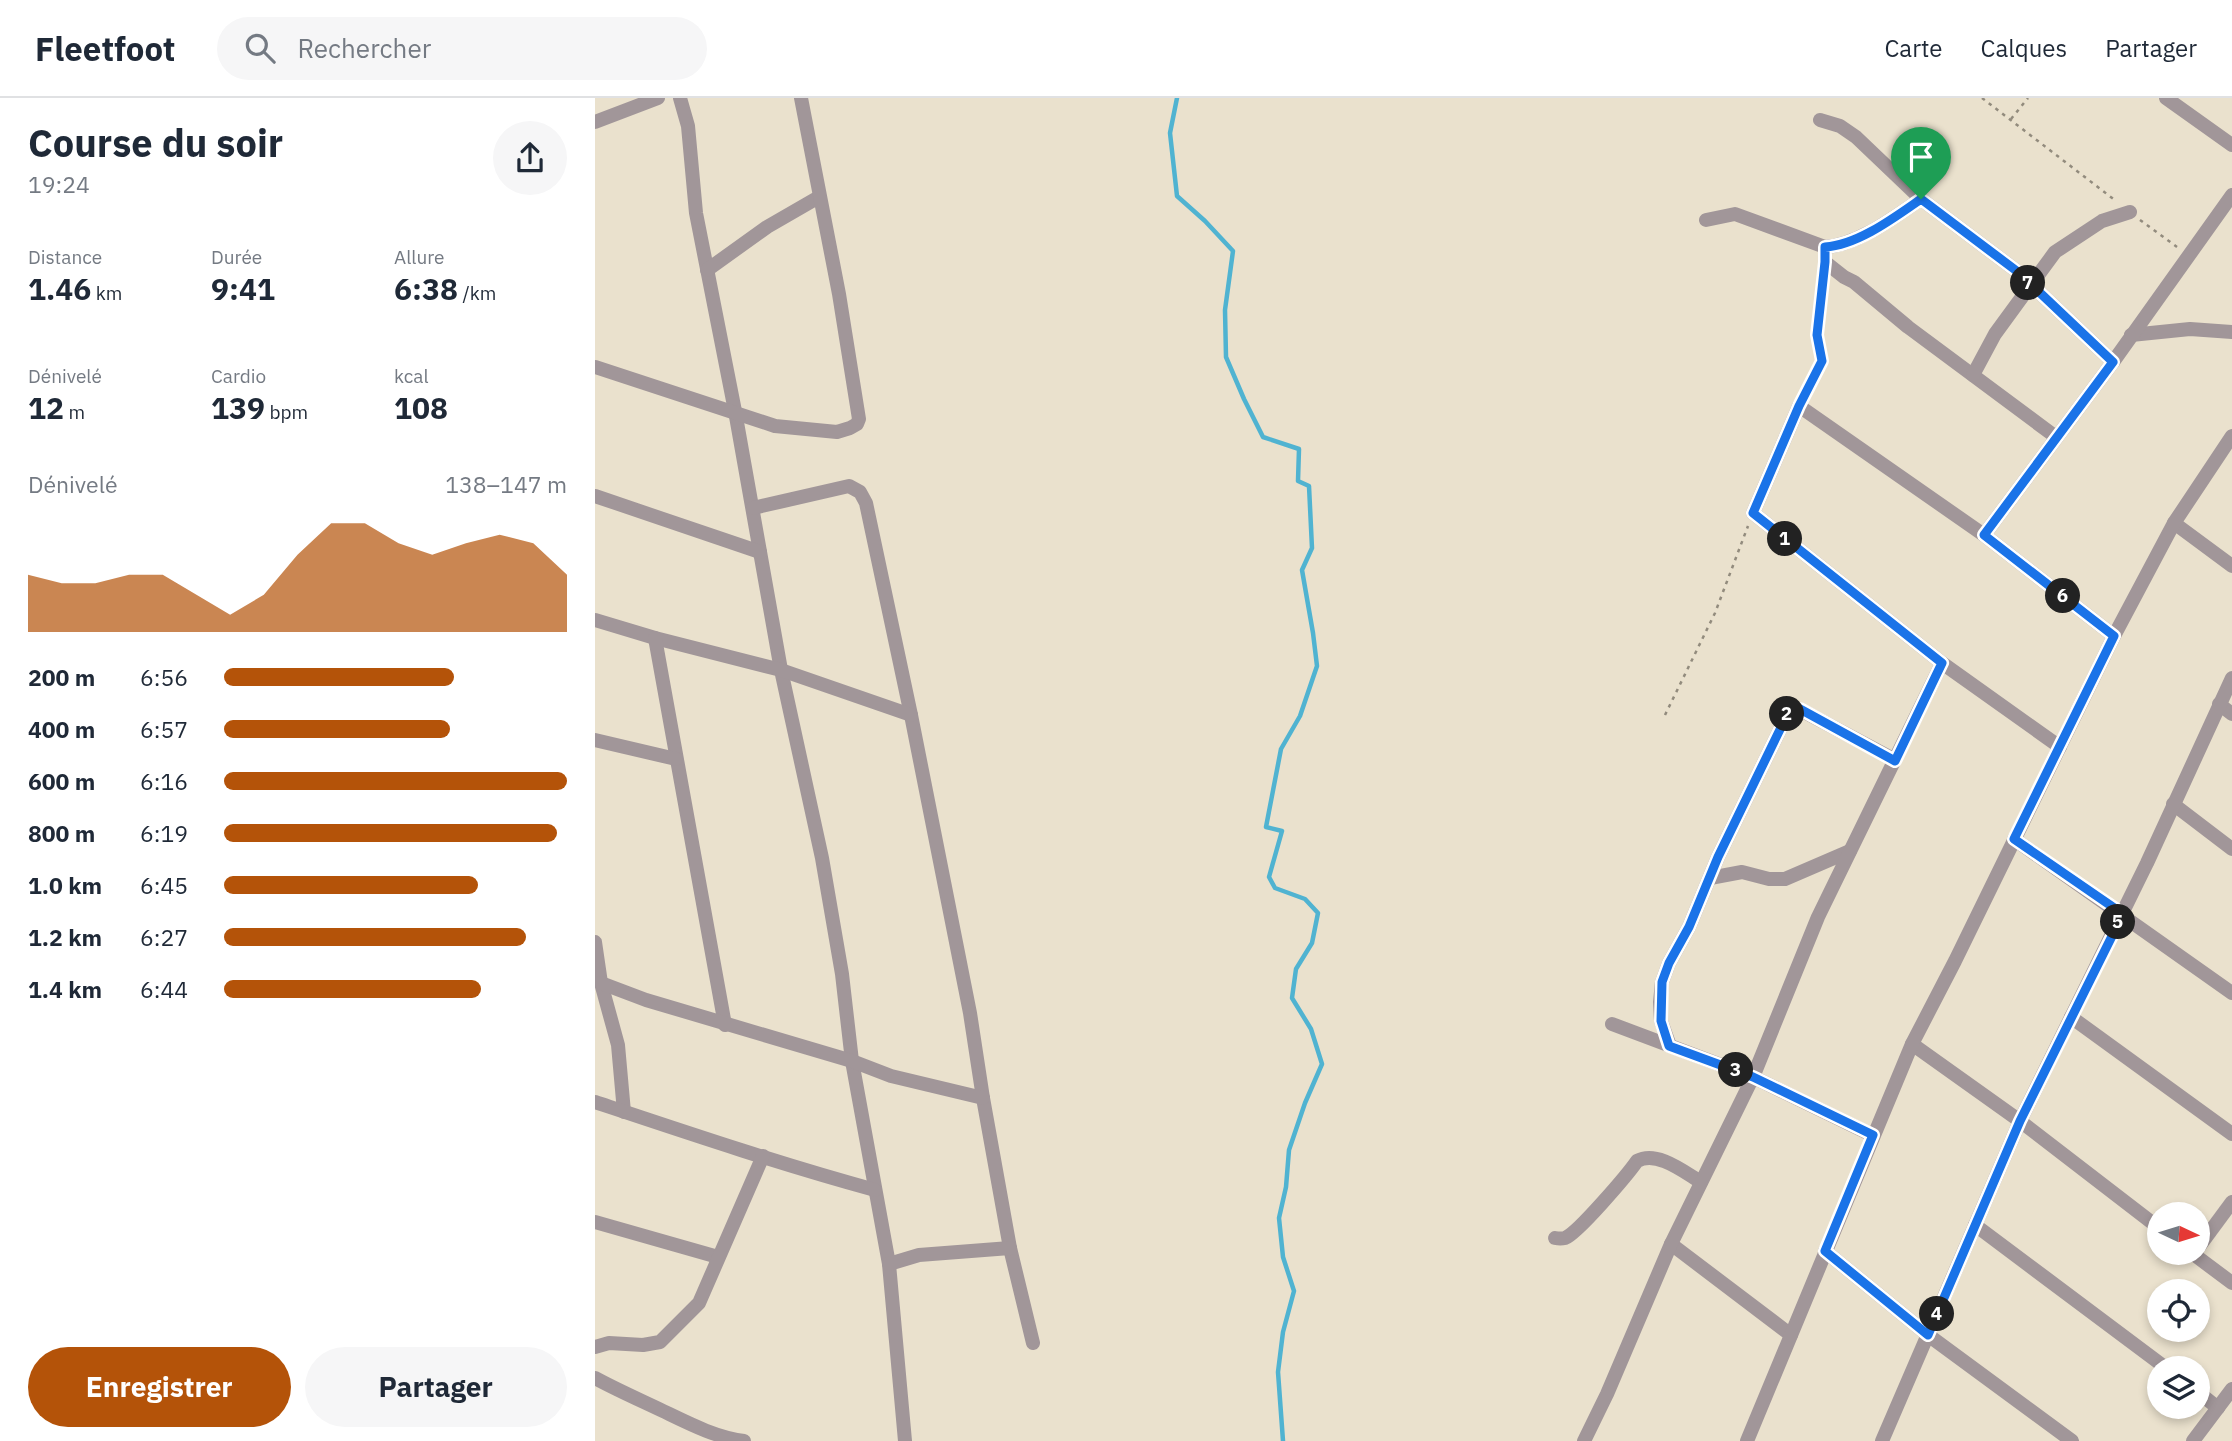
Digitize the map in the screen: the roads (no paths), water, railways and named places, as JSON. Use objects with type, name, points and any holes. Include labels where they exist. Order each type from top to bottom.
[{"type":"street","points":[[595,122],[657,98]]},
{"type":"street","points":[[680,98],[688,126],[696,213],[735,411],[781,670],[822,858],[842,974],[852,1061],[888,1264],[905,1441]]},
{"type":"street","points":[[595,367],[775,426],[837,432],[857,424],[859,419],[839,294],[801,98]]},
{"type":"street","points":[[2167,98],[2232,145]]},
{"type":"street","points":[[1820,120],[1840,127],[1856,138],[1921,199],[2018,272],[2113,362]]},
{"type":"street","points":[[1984,535],[2113,362],[2232,195]]},
{"type":"street","points":[[707,270],[767,227],[819,197]]},
{"type":"street","points":[[1706,220],[1735,214],[1825,247],[1835,247],[1886,223],[1921,199]]},
{"type":"street","points":[[1973,375],[1995,334],[2055,252],[2102,221],[2130,212]]},
{"type":"street","points":[[1825,262],[2056,436]]},
{"type":"street","points":[[2131,335],[2190,329],[2232,332]]},
{"type":"street","points":[[2060,747],[1942,663],[1753,513],[1799,406],[1984,535],[2114,636]]},
{"type":"street","points":[[1747,1441],[1912,1044],[2114,636],[2174,523],[2232,436]]},
{"type":"street","points":[[753,508],[849,486],[860,492],[866,503],[970,1013],[1010,1248],[1033,1343]]},
{"type":"street","points":[[595,496],[760,552]]},
{"type":"street","points":[[2174,523],[2232,566]]},
{"type":"street","points":[[595,620],[781,670],[911,715]]},
{"type":"street","points":[[655,638],[725,1025]]},
{"type":"street","points":[[1584,1441],[1671,1244],[1753,1077],[1818,918],[1942,663]]},
{"type":"street","points":[[1882,1441],[2020,1121],[2123,914],[2232,678]]},
{"type":"street","points":[[2219,705],[2232,715]]},
{"type":"street","points":[[1669,1046],[1661,1021],[1662,982],[1791,709],[1800,709],[1895,761]]},
{"type":"street","points":[[595,740],[676,759]]},
{"type":"street","points":[[2173,804],[2232,849]]},
{"type":"street","points":[[2014,839],[2232,993]]},
{"type":"street","points":[[1710,878],[1742,872],[1769,879],[1785,879],[1850,851]]},
{"type":"street","points":[[595,942],[600,992],[618,1045],[624,1112]]},
{"type":"street","points":[[600,992],[646,1000],[852,1061],[891,1076],[983,1098]]},
{"type":"street","points":[[2071,1017],[2232,1134]]},
{"type":"street","points":[[1612,1024],[1753,1077],[1873,1135]]},
{"type":"street","points":[[1912,1044],[2020,1121],[2147,1219]]},
{"type":"street","points":[[595,1102],[671,1129],[763,1156],[783,1165],[874,1190]]},
{"type":"street","points":[[595,1347],[609,1343],[643,1345],[660,1342],[699,1303],[763,1156]]},
{"type":"street","points":[[1555,1238],[1563,1239],[1573,1232],[1607,1198],[1637,1161],[1644,1157],[1653,1157],[1702,1182]]},
{"type":"street","points":[[2210,1231],[2232,1202]]},
{"type":"street","points":[[595,1222],[718,1257]]},
{"type":"street","points":[[1976,1225],[2150,1356]]},
{"type":"street","points":[[1671,1244],[1791,1335]]},
{"type":"street","points":[[888,1264],[919,1255],[1010,1248]]},
{"type":"street","points":[[1825,1251],[1928,1335],[2072,1441]]},
{"type":"street","points":[[2210,1265],[2232,1283]]},
{"type":"street","points":[[595,1378],[689,1425],[727,1439],[744,1441]]},
{"type":"street","points":[[2193,1441],[2232,1389]]},
{"type":"street","points":[[2210,1402],[2218,1408]]},
{"type":"waterway","points":[[1177,98],[1170,133],[1177,196],[1233,251],[1225,310],[1226,357],[1263,437],[1299,449],[1298,481],[1309,486],[1312,548],[1302,570],[1317,666],[1300,716],[1281,749],[1266,827],[1282,831],[1269,877],[1275,888],[1305,899],[1318,913],[1312,943],[1296,969],[1292,998],[1311,1029],[1322,1064],[1289,1150],[1286,1187],[1279,1218],[1283,1257],[1294,1291],[1283,1332],[1278,1372],[1283,1441]]}]
